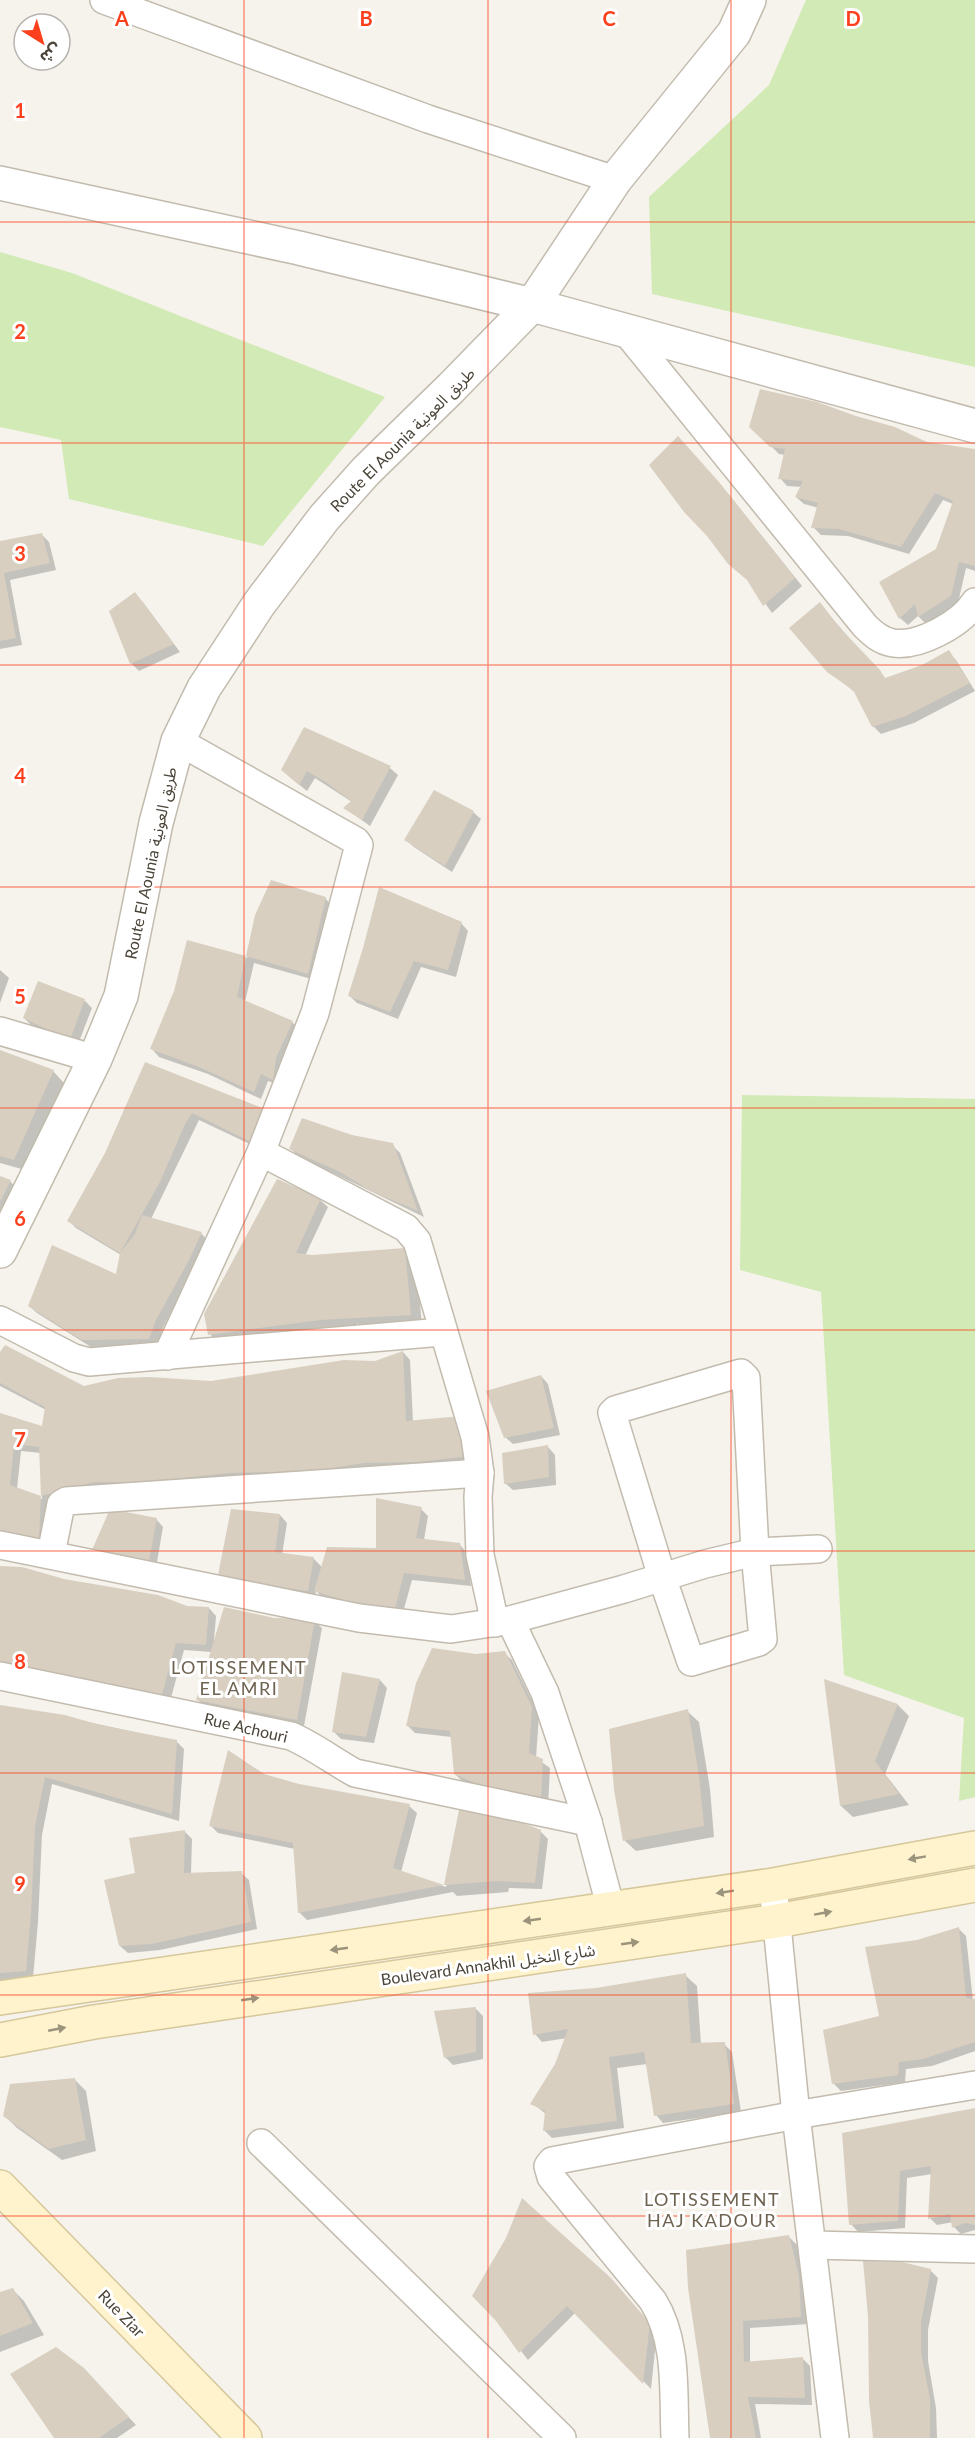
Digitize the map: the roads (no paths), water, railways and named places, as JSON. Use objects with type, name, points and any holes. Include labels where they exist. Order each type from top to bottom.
[{"type":"main road","points":[[0,1998],[773,1885],[975,1848]]},
{"type":"main road","name":"Boulevard Annakhil شارع النخيل","points":[[0,2040],[94,2022],[777,1921],[975,1885]]},
{"type":"main road","name":"Rue Ziar","points":[[0,2187],[245,2438]]},
{"type":"street","name":"Route El Aounia طريق العونية","points":[[0,1251],[95,1059],[121,996],[156,824],[178,741],[204,688],[259,603],[324,518],[366,471],[452,388],[532,305],[615,180],[734,33],[749,0]]},
{"type":"street","points":[[120,3],[428,119],[615,180]]},
{"type":"street","points":[[0,183],[299,248],[532,305],[975,426]]},
{"type":"street","points":[[623,328],[864,626],[876,637],[891,643],[904,644],[926,638],[949,628],[969,612],[975,602]]},
{"type":"street","points":[[167,1356],[261,1152],[315,1013],[358,845],[356,841],[178,741]]},
{"type":"street","points":[[0,1031],[95,1059]]},
{"type":"street","points":[[261,1152],[406,1228],[417,1241],[442,1332],[475,1437],[480,1473],[478,1497],[480,1555],[503,1622],[545,1693],[588,1822],[611,1909]]},
{"type":"street","points":[[0,1320],[74,1358],[105,1362],[442,1332]]},
{"type":"street","points":[[741,1373],[746,1378],[755,1552],[761,1641],[688,1662],[613,1411],[741,1373]]},
{"type":"street","points":[[51,1554],[62,1504],[66,1501],[480,1473]]},
{"type":"street","points":[[0,1545],[358,1618],[451,1629],[503,1622],[755,1552],[818,1549]]},
{"type":"street","name":"Rue Achouri","points":[[0,1676],[291,1736],[316,1747],[355,1773],[588,1822]]},
{"type":"street","points":[[773,1885],[796,2115],[835,2438]]},
{"type":"street","points":[[675,2438],[670,2340],[664,2319],[653,2301],[550,2177],[548,2166],[559,2158],[975,2085]]},
{"type":"street","points":[[261,2143],[562,2438]]},
{"type":"street","points":[[813,2245],[975,2249]]},
{"type":"district","name":"LOTISSEMENT EL AMRI","points":[[239,1677]]},
{"type":"district","name":"LOTISSEMENT HAJ KADOUR","points":[[712,2209]]}]
